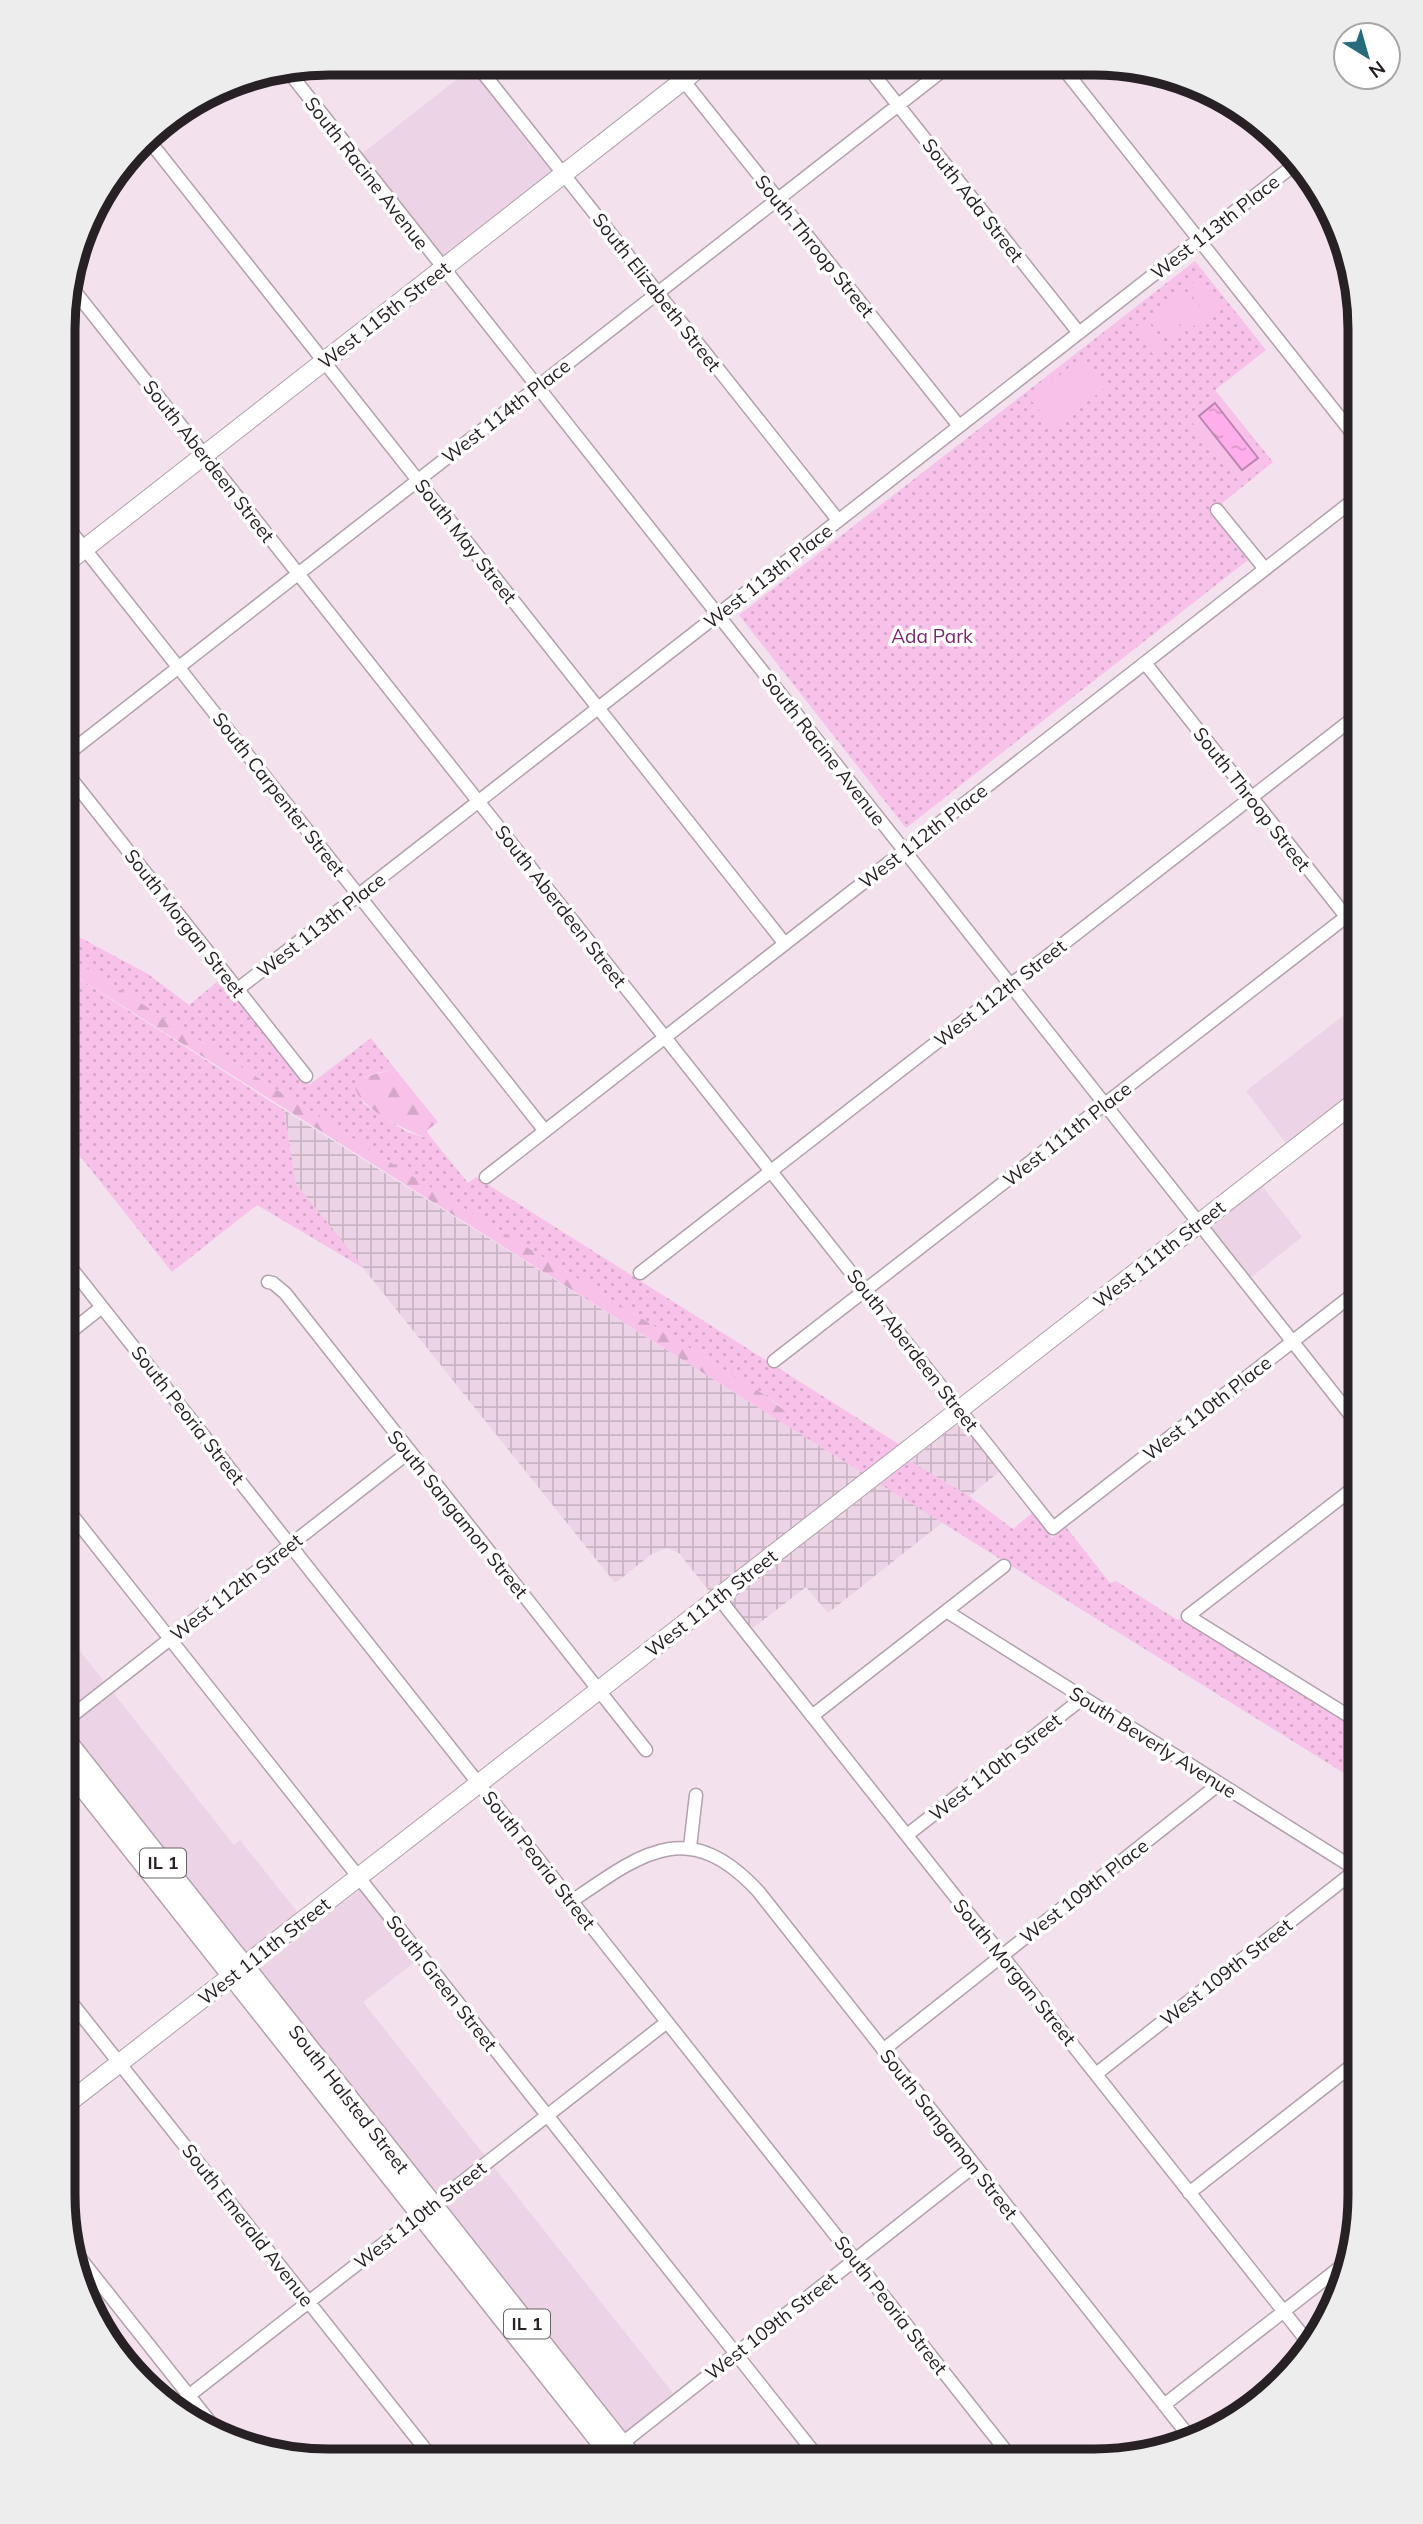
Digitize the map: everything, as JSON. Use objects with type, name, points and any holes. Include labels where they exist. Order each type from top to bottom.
[{"type":"main road","name":"West 115th Street","points":[[75,556],[691,75]]},
{"type":"main road","name":"West 111th Street","points":[[75,2098],[1348,1107]]},
{"type":"main road","name":"South Halsted Street","points":[[75,1753],[238,1971]]},
{"type":"main road","name":"South Halsted Street","points":[[75,1776],[238,1971],[427,2210],[608,2449]]},
{"type":"street","name":"South Elizabeth Street","points":[[485,75],[838,520]]},
{"type":"street","name":"South Throop Street","points":[[679,75],[959,426]]},
{"type":"street","name":"South Ada Street","points":[[874,75],[1079,333]]},
{"type":"street","name":"West 114th Place","points":[[75,748],[937,75]]},
{"type":"street","points":[[1069,75],[1348,428]]},
{"type":"street","name":"South Racine Avenue","points":[[293,78],[1348,1412]]},
{"type":"street","name":"South May Street","points":[[154,146],[785,944]]},
{"type":"street","name":"West 113th Place","points":[[238,989],[1290,168]]},
{"type":"street","name":"South Aberdeen Street","points":[[77,295],[1053,1528]]},
{"type":"street","name":"West 112th Place","points":[[486,1177],[1348,504]]},
{"type":"street","points":[[1217,510],[1265,569]]},
{"type":"street","name":"South Carpenter Street","points":[[75,536],[545,1131]]},
{"type":"street","name":"South Throop Street","points":[[1145,663],[1348,919]]},
{"type":"street","name":"West 112th Street","points":[[640,1273],[1348,722]]},
{"type":"street","name":"South Morgan Street","points":[[75,784],[306,1076]]},
{"type":"street","name":"West 111th Place","points":[[774,1361],[1346,916]]},
{"type":"street","name":"South Peoria Street","points":[[75,1273],[1005,2449]]},
{"type":"street","name":"South Sangamon Street","points":[[268,1282],[285,1293],[646,1750]]},
{"type":"street","name":"West 110th Place","points":[[1053,1528],[1348,1298]]},
{"type":"street","points":[[75,1328],[102,1307]]},
{"type":"street","name":"West 112th Street","points":[[75,1713],[409,1452]]},
{"type":"street","points":[[1348,1492],[1188,1616],[1348,1716]]},
{"type":"street","name":"South Green Street","points":[[75,1519],[811,2449]]},
{"type":"street","points":[[812,1716],[1004,1566]]},
{"type":"street","name":"South Morgan Street","points":[[718,1597],[1304,2337]]},
{"type":"street","name":"South Beverly Avenue","points":[[946,1611],[1348,1865]]},
{"type":"street","name":"West 110th Street","points":[[907,1835],[1083,1698]]},
{"type":"street","name":"West 109th Place","points":[[883,2050],[1219,1784]]},
{"type":"street","points":[[572,1901],[638,1858],[658,1851],[690,1847],[696,1795]]},
{"type":"street","name":"South Sangamon Street","points":[[690,1847],[723,1861],[747,1879],[1185,2431]]},
{"type":"street","name":"West 109th Street","points":[[1096,2074],[1348,1879]]},
{"type":"street","name":"South Emerald Avenue","points":[[75,2007],[425,2449]]},
{"type":"street","name":"West 110th Street","points":[[181,2401],[667,2022]]},
{"type":"street","points":[[1189,2193],[1348,2069]]},
{"type":"street","name":"West 109th Street","points":[[618,2449],[974,2166]]},
{"type":"street","points":[[86,2265],[206,2417]]},
{"type":"street","points":[[1164,2405],[1336,2271]]},
{"type":"shaded area","points":[[462,75],[481,75],[555,169],[440,259],[359,156]]},
{"type":"shaded area","points":[[1348,1012],[1348,1094],[1286,1143],[1246,1091]]},
{"type":"shaded area","points":[[284,1110],[863,1473],[710,1592],[679,1553],[666,1548],[652,1554],[615,1583],[296,1184]]},
{"type":"shaded area","points":[[1262,1186],[1302,1237],[1245,1282],[1205,1231]]},
{"type":"shaded area","points":[[965,1418],[1004,1468],[969,1496],[910,1461]]},
{"type":"shaded area","points":[[880,1484],[943,1522],[828,1613],[806,1587],[749,1631],[727,1603]]},
{"type":"shaded area","points":[[75,1645],[234,1845],[240,1840],[298,1913],[246,1954],[75,1738]]},
{"type":"shaded area","points":[[364,1886],[420,1958],[363,2002],[673,2393],[625,2432],[258,1970]]},
{"type":"green space","name":"Ada Park","points":[[1195,261],[1266,350],[1215,390],[1273,462],[1210,513],[1248,560],[906,828],[739,615]]},
{"type":"green space","points":[[1199,278],[1221,306],[1208,316],[1186,288]]},
{"type":"green space","points":[[1181,291],[1203,319],[1190,329],[1168,301]]},
{"type":"green space","points":[[1164,305],[1186,333],[1173,343],[1151,315]]},
{"type":"green space","points":[[1146,319],[1168,347],[1155,357],[1133,329]]},
{"type":"green space","points":[[1081,358],[1105,388],[1054,429],[1030,399]]},
{"type":"green space","points":[[1216,394],[1270,462],[1241,484],[1187,416]]},
{"type":"green space","points":[[75,935],[148,974],[189,1005],[222,978],[309,1085],[371,1038],[395,1069],[373,1074],[358,1082],[355,1087],[364,1104],[407,1132],[433,1140],[468,1183],[476,1177],[900,1445],[863,1473],[781,1422],[786,1417],[780,1406],[765,1395],[393,1164],[75,961]]},
{"type":"green space","points":[[75,961],[393,1164],[765,1395],[785,1411],[786,1417],[781,1422],[75,976]]},
{"type":"green space","points":[[75,976],[284,1110],[296,1184],[365,1269],[257,1205],[172,1272],[75,1150]]},
{"type":"green space","points":[[395,1069],[438,1122],[426,1131],[433,1140],[388,1119],[358,1095],[355,1087],[360,1078]]},
{"type":"green space","points":[[910,1461],[969,1496],[1013,1529],[1032,1513],[1052,1538],[1066,1527],[1110,1583],[1116,1581],[1176,1619],[1184,1620],[1348,1724],[1348,1776],[880,1484]]},
{"type":"water","points":[[1215,403],[1258,458],[1242,470],[1199,416]]}]
